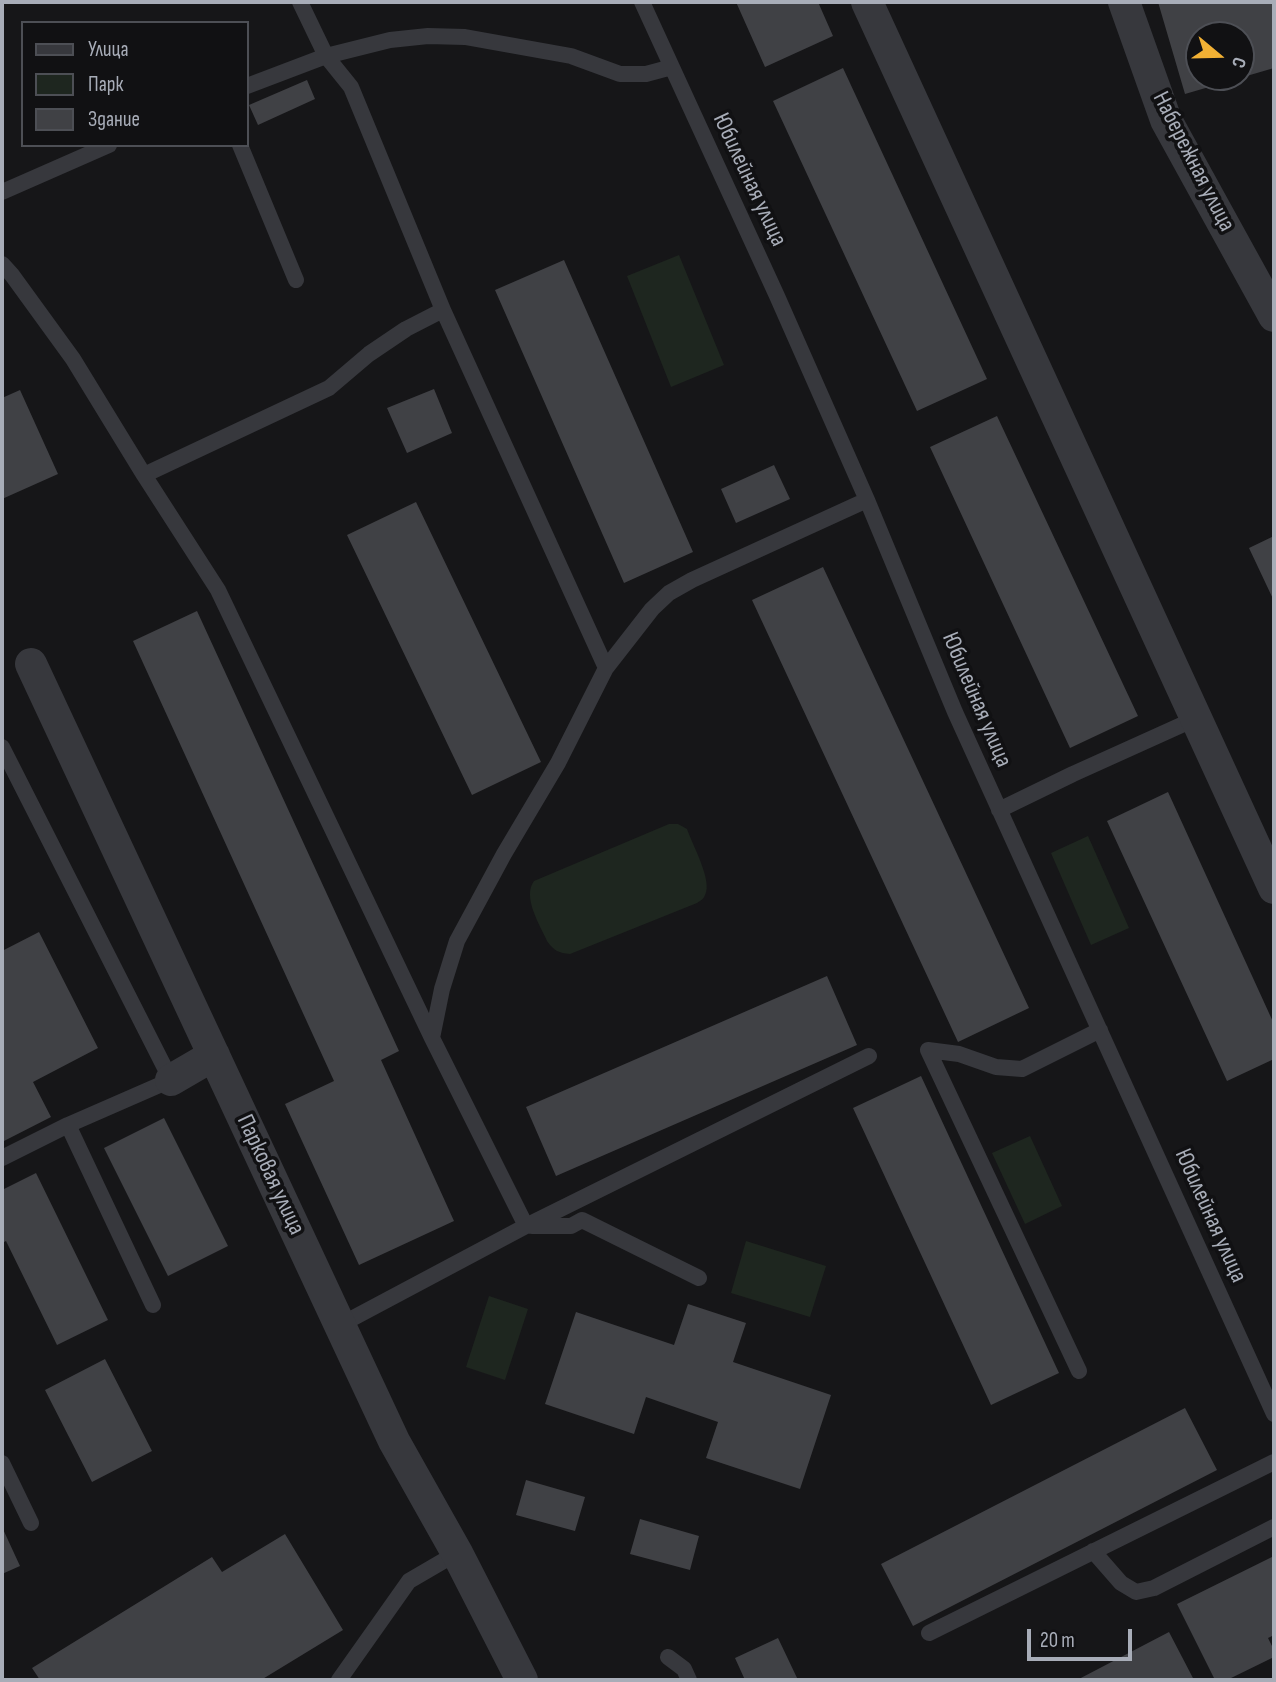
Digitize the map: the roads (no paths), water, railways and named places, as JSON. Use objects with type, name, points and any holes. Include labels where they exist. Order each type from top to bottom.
[{"type":"street","points":[[867,2],[1274,888]]},
{"type":"street","name":"Набережная улица","points":[[1124,2],[1166,120],[1274,316]]},
{"type":"street","name":"Парковая улица","points":[[31,664],[394,1441],[457,1553],[522,1680]]},
{"type":"street","points":[[171,1080],[214,1055]]},
{"type":"lane","points":[[300,2],[326,57],[351,87],[443,310],[606,668]]},
{"type":"lane","name":"Юбилейная улица","points":[[642,2],[867,500],[955,712],[1274,1413]]},
{"type":"lane","points":[[248,86],[326,57],[390,40],[428,36],[466,37],[571,56],[620,74],[646,74],[672,68]]},
{"type":"lane","points":[[2,192],[104,147]]},
{"type":"lane","points":[[241,147],[296,280]]},
{"type":"lane","points":[[2,264],[73,359],[218,590],[432,1038],[526,1226]]},
{"type":"lane","points":[[144,475],[330,388],[369,354],[406,328],[443,310]]},
{"type":"lane","points":[[432,1038],[442,989],[457,942],[504,854],[558,763],[606,668],[652,608],[669,593],[692,580],[867,500]]},
{"type":"lane","points":[[999,810],[1197,718]]},
{"type":"lane","points":[[2,747],[171,1080],[68,1125],[2,1158]]},
{"type":"lane","points":[[1079,1371],[928,1050],[959,1054],[996,1067],[1022,1069],[1100,1030]]},
{"type":"lane","points":[[340,1325],[526,1226],[869,1056]]},
{"type":"lane","points":[[68,1125],[153,1305]]},
{"type":"lane","points":[[526,1226],[571,1226],[582,1220],[699,1278]]},
{"type":"lane","points":[[929,1633],[1274,1462]]},
{"type":"lane","points":[[2,1463],[31,1523]]},
{"type":"lane","points":[[1093,1551],[1121,1583],[1136,1592],[1154,1588],[1274,1528]]},
{"type":"lane","points":[[339,1680],[409,1581],[457,1553]]},
{"type":"lane","points":[[668,1657],[684,1669],[690,1680]]}]
